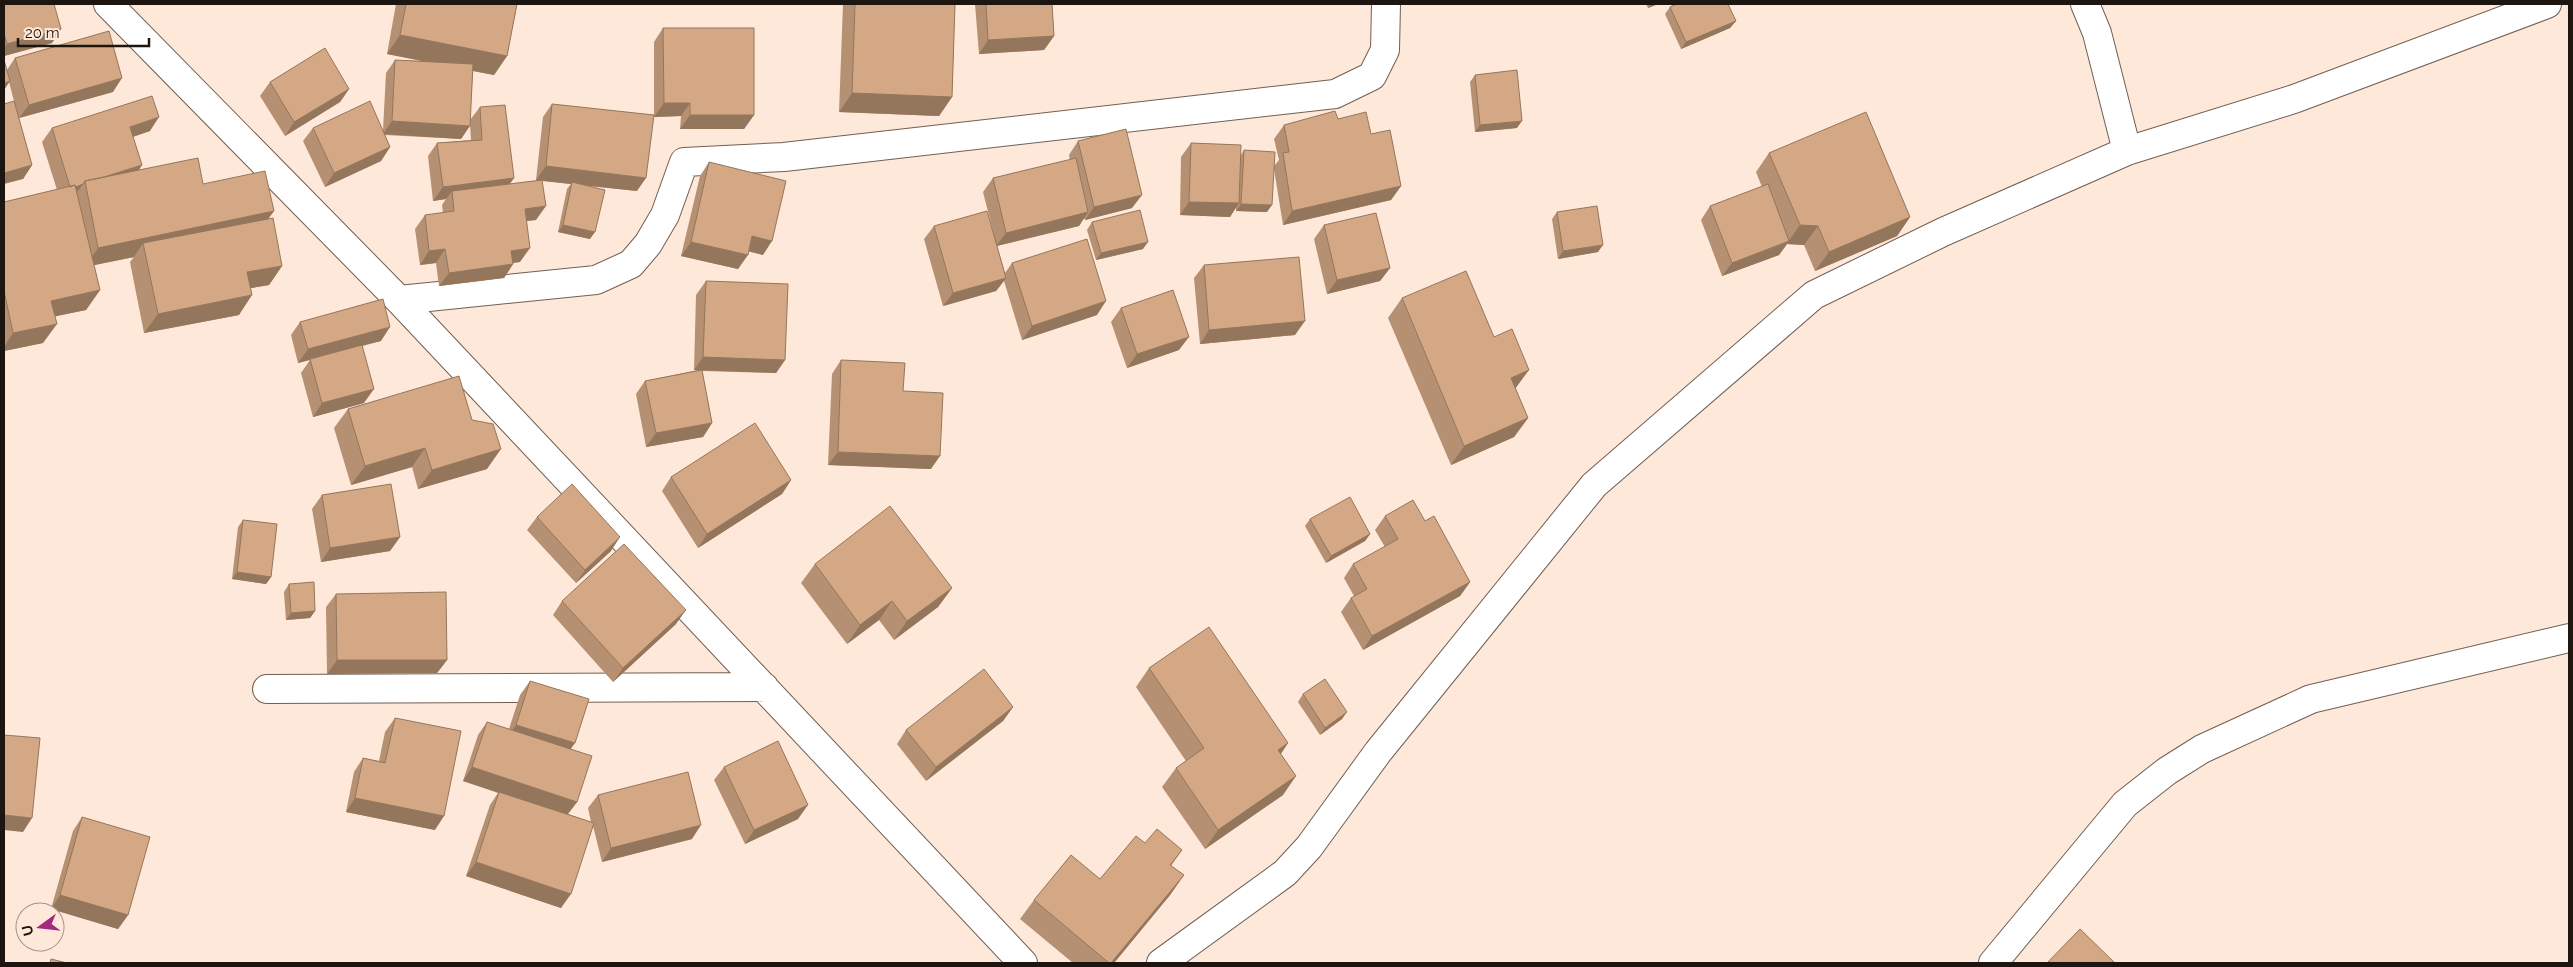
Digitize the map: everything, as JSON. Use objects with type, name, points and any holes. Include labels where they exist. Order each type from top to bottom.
[{"type":"street","points":[[108,4],[399,300],[1023,963]]},
{"type":"street","points":[[399,300],[596,280],[631,264],[648,244],[665,215],[684,162],[784,156],[1335,94],[1372,76],[1385,50],[1386,4]]},
{"type":"street","points":[[2086,4],[2097,33],[2127,151]]},
{"type":"street","points":[[1161,963],[1285,873],[1309,847],[1378,752],[1594,485],[1814,294],[1943,232],[2127,151],[2294,99],[2546,4]]},
{"type":"street","points":[[1993,963],[2125,804],[2167,771],[2202,749],[2312,699],[2569,638]]},
{"type":"street","points":[[267,689],[764,687]]},
{"type":"building","points":[[4,4],[54,4],[61,29],[7,44],[4,33]]},
{"type":"building","points":[[406,4],[517,4],[507,56],[400,35]]},
{"type":"building","points":[[855,4],[955,4],[952,97],[852,93]]},
{"type":"building","points":[[986,4],[1052,4],[1054,36],[988,40]]},
{"type":"building","points":[[1677,4],[1728,4],[1736,21],[1686,42],[1670,7]]},
{"type":"building","points":[[663,28],[754,28],[754,115],[690,115],[690,103],[664,103]]},
{"type":"building","points":[[109,31],[122,78],[29,105],[15,58]]},
{"type":"building","points":[[325,48],[349,89],[294,122],[270,82]]},
{"type":"building","points":[[4,60],[10,81],[4,83]]},
{"type":"building","points":[[395,60],[473,64],[470,126],[392,121]]},
{"type":"building","points":[[1517,70],[1522,121],[1480,125],[1475,75]]},
{"type":"building","points":[[152,96],[159,117],[130,127],[142,165],[85,181],[76,187],[75,185],[70,187],[52,128]]},
{"type":"building","points":[[14,101],[32,165],[4,173],[4,104]]},
{"type":"building","points":[[370,101],[390,147],[334,173],[313,128]]},
{"type":"building","points":[[552,104],[654,115],[646,178],[546,166]]},
{"type":"building","points":[[505,105],[514,178],[443,187],[437,143],[482,140],[480,107]]},
{"type":"building","points":[[1335,111],[1338,119],[1366,112],[1371,134],[1390,130],[1401,186],[1292,211],[1283,153],[1289,152],[1284,125]]},
{"type":"building","points":[[1866,112],[1910,217],[1829,252],[1818,226],[1800,225],[1769,153]]},
{"type":"building","points":[[1126,129],[1142,195],[1094,207],[1078,141]]},
{"type":"building","points":[[1191,143],[1241,145],[1239,203],[1189,202]]},
{"type":"building","points":[[1244,150],[1275,152],[1272,205],[1241,204]]},
{"type":"building","points":[[198,158],[203,184],[265,171],[274,211],[98,248],[85,181]]},
{"type":"building","points":[[1076,158],[1088,212],[1006,233],[993,178]]},
{"type":"building","points":[[709,162],[786,181],[772,241],[752,236],[748,255],[691,242]]},
{"type":"building","points":[[542,180],[546,206],[525,209],[530,248],[511,251],[513,264],[449,273],[445,249],[429,251],[425,215],[454,211],[452,191]]},
{"type":"building","points":[[572,182],[605,190],[595,232],[563,225]]},
{"type":"building","points":[[1768,184],[1789,241],[1732,263],[1710,206]]},
{"type":"building","points":[[75,185],[100,290],[51,301],[57,324],[13,333],[4,291],[4,202]]},
{"type":"building","points":[[1597,206],[1603,245],[1563,251],[1557,212]]},
{"type":"building","points":[[1140,210],[1148,242],[1101,253],[1092,222]]},
{"type":"building","points":[[987,211],[1006,278],[953,293],[934,226]]},
{"type":"building","points":[[1376,213],[1390,268],[1337,280],[1324,225]]},
{"type":"building","points":[[273,218],[282,266],[247,272],[252,295],[158,314],[143,243]]},
{"type":"building","points":[[1087,239],[1106,301],[1032,326],[1012,263]]},
{"type":"building","points":[[1299,257],[1305,321],[1209,330],[1204,265]]},
{"type":"building","points":[[1466,271],[1494,337],[1512,329],[1529,370],[1511,378],[1528,418],[1464,446],[1402,298]]},
{"type":"building","points":[[706,281],[788,284],[785,360],[703,357]]},
{"type":"building","points":[[1173,290],[1189,337],[1137,354],[1121,308]]},
{"type":"building","points":[[383,299],[390,327],[308,349],[300,322]]},
{"type":"building","points":[[362,345],[374,389],[322,403],[310,359]]},
{"type":"building","points":[[841,360],[905,363],[903,391],[943,393],[940,456],[838,452]]},
{"type":"building","points":[[702,370],[712,423],[656,433],[645,381]]},
{"type":"building","points":[[459,376],[472,420],[493,424],[501,449],[432,470],[425,448],[365,466],[348,409]]},
{"type":"building","points":[[755,423],[791,480],[707,534],[671,477]]},
{"type":"building","points":[[391,484],[400,537],[330,548],[322,495]]},
{"type":"building","points":[[572,484],[620,537],[585,570],[537,517]]},
{"type":"building","points":[[1350,497],[1370,534],[1331,556],[1310,519]]},
{"type":"building","points":[[1413,500],[1425,521],[1434,516],[1470,582],[1372,636],[1351,598],[1367,589],[1353,564],[1398,539],[1385,516]]},
{"type":"building","points":[[890,506],[952,588],[907,621],[892,601],[860,625],[815,564]]},
{"type":"building","points":[[243,520],[277,524],[271,577],[237,572]]},
{"type":"building","points":[[624,544],[686,610],[623,668],[562,601]]},
{"type":"building","points":[[314,582],[315,611],[291,613],[289,584]]},
{"type":"building","points":[[446,592],[447,660],[337,660],[336,594]]},
{"type":"building","points":[[1209,627],[1288,743],[1278,750],[1296,776],[1218,830],[1176,768],[1204,748],[1149,668]]},
{"type":"building","points":[[984,669],[1013,707],[936,767],[906,730]]},
{"type":"building","points":[[1325,679],[1347,712],[1325,728],[1303,694]]},
{"type":"building","points":[[530,681],[589,699],[575,743],[516,725]]},
{"type":"building","points":[[395,718],[461,731],[444,816],[355,798],[363,758],[385,763]]},
{"type":"building","points":[[487,722],[592,756],[577,802],[472,767]]},
{"type":"building","points":[[4,735],[40,738],[32,818],[4,815]]},
{"type":"building","points":[[778,741],[808,805],[754,830],[724,767]]},
{"type":"building","points":[[688,772],[701,825],[611,848],[598,795]]},
{"type":"building","points":[[499,792],[594,823],[571,894],[476,862]]},
{"type":"building","points":[[82,817],[150,837],[128,915],[60,895]]},
{"type":"building","points":[[1157,829],[1182,850],[1170,865],[1184,875],[1111,963],[1109,963],[1034,900],[1071,855],[1100,879],[1136,836],[1145,843]]},
{"type":"building","points":[[2080,929],[2115,963],[2047,963]]},
{"type":"building","points":[[51,959],[67,963],[50,963]]}]
